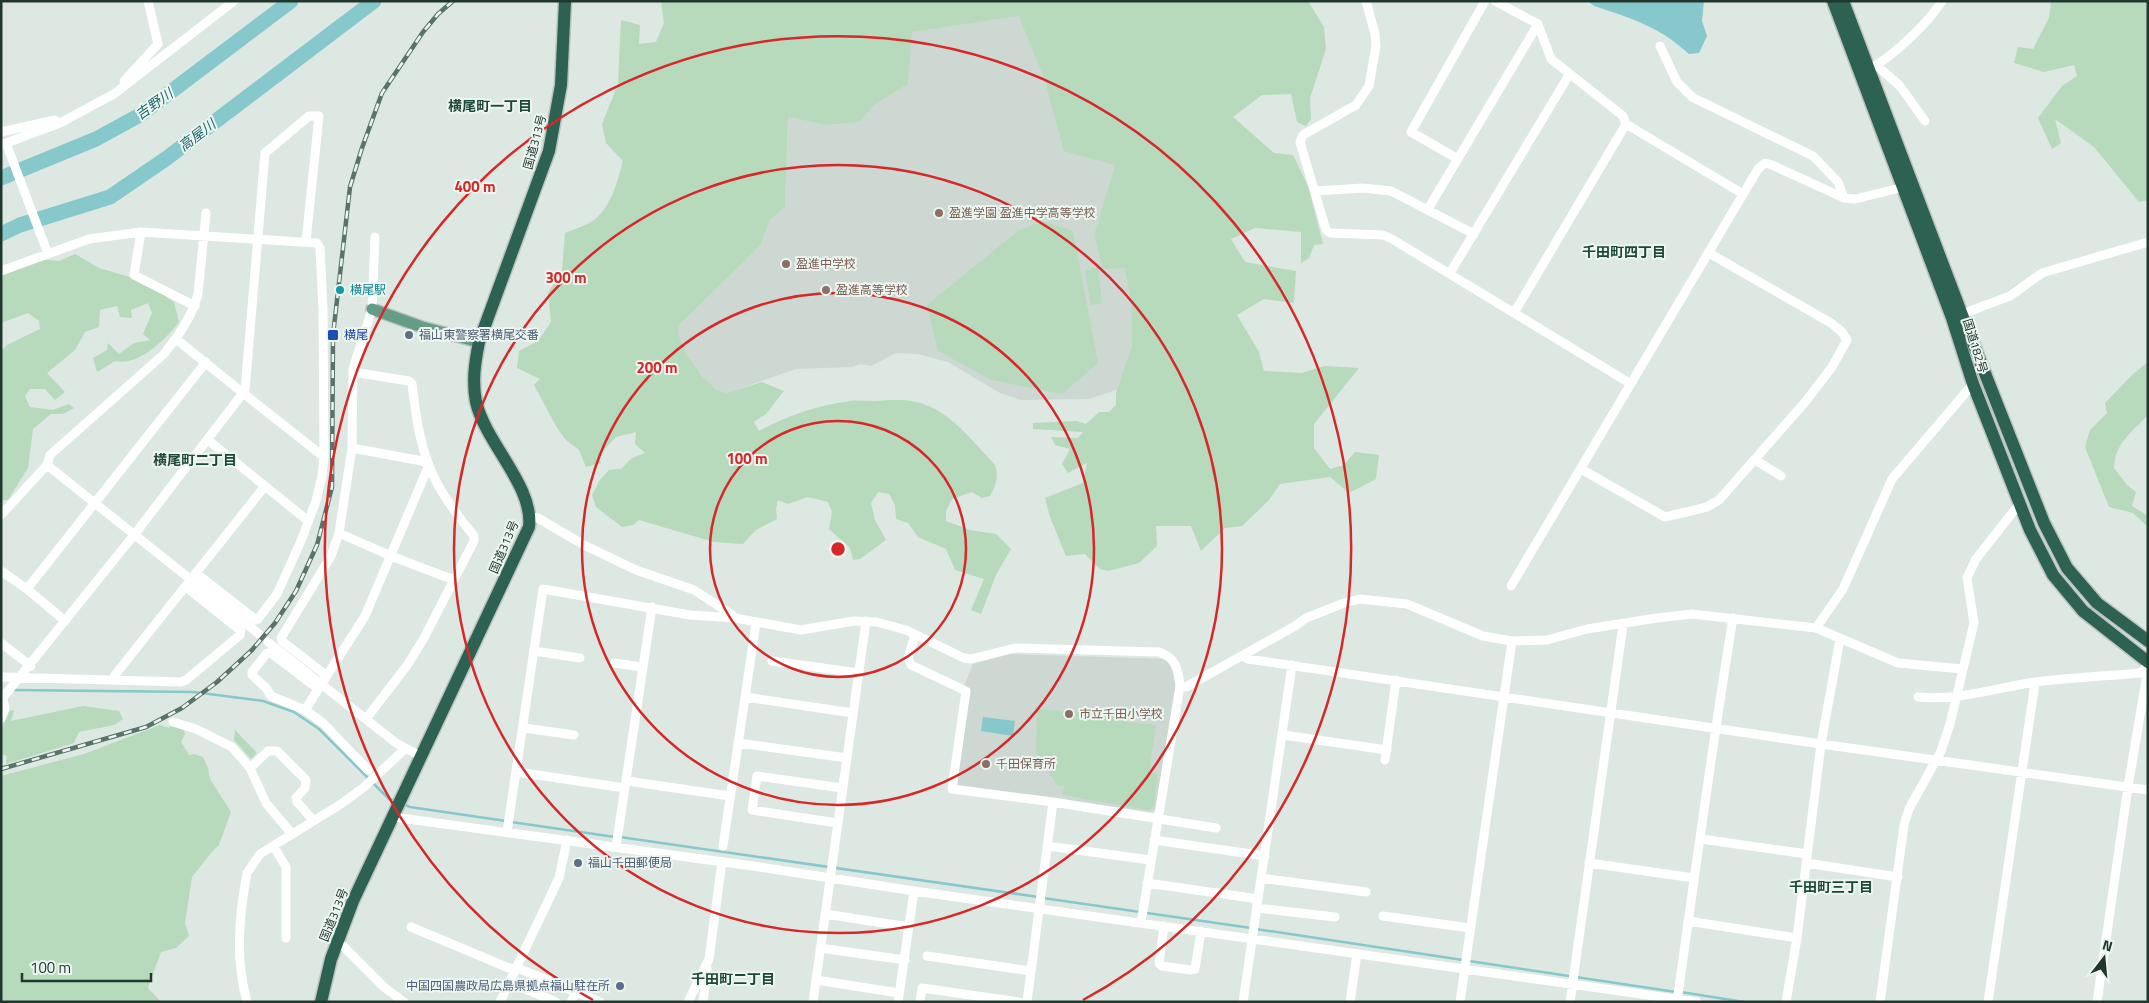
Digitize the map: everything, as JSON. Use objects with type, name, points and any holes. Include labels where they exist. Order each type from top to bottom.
[{"type":"highway","name":"国道313号","points":[[321,1002],[337,943],[353,901],[526,536],[530,517],[524,494],[488,433],[476,402],[473,382],[480,342],[550,151],[562,85],[566,1]]},
{"type":"highway","name":"国道182号","points":[[1833,1],[1868,69]]},
{"type":"highway","name":"国道182号","points":[[1843,1],[1908,186],[1957,316],[2044,523],[2067,568],[2097,603],[2148,641]]},
{"type":"highway","name":"国道182号","points":[[1957,316],[1973,384],[2030,530],[2053,575],[2083,611],[2148,665]]},
{"type":"main road","points":[[372,309],[422,327],[480,342]]},
{"type":"street","points":[[114,94],[119,86],[158,44],[148,1]]},
{"type":"street","points":[[48,254],[4,144],[60,122],[114,94],[234,1]]},
{"type":"street","points":[[1366,1],[1375,40],[1369,86],[1356,105],[1303,135],[1300,142],[1326,230],[1330,233],[1383,235],[1450,273],[1631,384]]},
{"type":"street","points":[[1458,159],[1411,132],[1485,1]]},
{"type":"street","points":[[1495,1],[1538,24],[1551,59],[1623,116],[1626,124],[1743,194]]},
{"type":"street","points":[[1925,121],[1900,86],[1868,69],[1909,38],[1942,1]]},
{"type":"street","points":[[1428,209],[1538,24]]},
{"type":"street","points":[[1660,46],[1677,82],[1692,97],[1813,156],[1838,182],[1844,198]]},
{"type":"street","points":[[1450,273],[1569,75]]},
{"type":"street","points":[[1,718],[5,708],[4,698],[134,535],[245,390],[265,153],[309,116],[319,116],[306,241]]},
{"type":"street","points":[[1,132],[54,120],[60,122]]},
{"type":"street","points":[[1514,314],[1626,124]]},
{"type":"street","points":[[1511,586],[1758,169],[1765,163],[1844,198],[1855,199],[1908,186]]},
{"type":"street","points":[[1315,190],[1362,188],[1391,190],[1474,234]]},
{"type":"street","points":[[1,515],[47,465],[50,455],[164,354],[176,339],[195,306],[198,294],[206,213]]},
{"type":"street","points":[[141,232],[134,274],[195,306]]},
{"type":"street","points":[[1,271],[90,239],[141,232],[306,241],[317,244],[320,248],[323,309],[324,457],[316,501],[288,572],[277,594],[258,619],[256,620],[191,580]]},
{"type":"street","points":[[375,237],[372,309],[353,372],[352,448],[339,533],[331,556],[281,638],[323,682],[366,719],[405,749],[422,758]]},
{"type":"street","points":[[1957,316],[2010,296],[2042,273],[2148,242]]},
{"type":"street","points":[[1581,469],[1664,516],[1707,507],[1718,500],[1755,460],[1832,367],[1847,340],[1842,332],[1830,323],[1709,253]]},
{"type":"street","points":[[176,339],[324,457]]},
{"type":"street","points":[[27,589],[206,362]]},
{"type":"street","points":[[353,372],[409,381],[412,384],[416,416],[428,464],[438,485],[474,536],[474,541],[424,638],[408,664],[366,719]]},
{"type":"street","points":[[1816,628],[1842,589],[1892,479],[1973,384]]},
{"type":"street","points":[[208,440],[307,520]]},
{"type":"street","points":[[352,448],[422,461],[428,464]]},
{"type":"street","points":[[1755,460],[1781,476]]},
{"type":"street","points":[[305,710],[365,616],[428,464]]},
{"type":"street","points":[[47,465],[259,634]]},
{"type":"street","points":[[113,680],[115,675],[265,486]]},
{"type":"street","points":[[1880,1002],[1904,825],[1910,809],[1936,760],[1950,724],[1974,623],[1968,578],[1976,559],[2020,503]]},
{"type":"street","points":[[530,517],[538,518],[584,546],[636,570],[694,590],[732,614],[735,618]]},
{"type":"street","points":[[339,533],[391,556],[454,580]]},
{"type":"street","points":[[1,571],[27,589],[65,621]]},
{"type":"street","points":[[1,677],[18,681],[113,680],[181,682],[189,678],[240,634],[241,631],[191,580]]},
{"type":"street","points":[[508,825],[544,589],[690,615],[735,618],[801,630],[854,620],[876,622],[906,630],[964,658],[971,659],[1015,648],[1159,652],[1169,656],[1178,666],[1180,686],[1142,916]]},
{"type":"street","points":[[1180,686],[1186,687],[1306,618],[1344,603],[1360,599],[1383,600],[1418,606],[1483,636],[1512,641],[1547,640],[1587,630],[1692,614],[1733,618],[1816,628],[1898,663],[1962,669]]},
{"type":"street","points":[[617,840],[652,607]]},
{"type":"street","points":[[1678,996],[1715,728],[1733,618]]},
{"type":"street","points":[[812,1002],[866,621]]},
{"type":"street","points":[[723,846],[756,623]]},
{"type":"street","points":[[1570,1002],[1623,624]]},
{"type":"street","points":[[915,635],[908,658],[911,665],[966,691],[952,789],[1054,802],[1216,828]]},
{"type":"street","points":[[1786,1002],[1797,938],[1821,744],[1840,639]]},
{"type":"street","points":[[1460,1002],[1512,641]]},
{"type":"street","points":[[268,642],[323,682]]},
{"type":"street","points":[[1,643],[31,666]]},
{"type":"street","points":[[534,651],[580,658]]},
{"type":"street","points":[[323,682],[271,653],[268,653],[252,672],[252,675],[272,696],[305,710],[323,723],[368,770]]},
{"type":"street","points":[[1242,656],[1248,660],[2148,790]]},
{"type":"street","points":[[772,661],[859,673]]},
{"type":"street","points":[[614,663],[642,667]]},
{"type":"street","points":[[1243,1002],[1292,665]]},
{"type":"street","points":[[1918,698],[1956,697],[2035,682],[2141,673],[2148,665]]},
{"type":"street","points":[[2097,1002],[2128,787],[2148,665]]},
{"type":"street","points":[[1385,760],[1396,680]]},
{"type":"street","points":[[1988,1002],[2035,682]]},
{"type":"street","points":[[745,697],[853,712]]},
{"type":"street","points":[[173,722],[196,729],[226,742],[250,768],[266,803],[292,834]]},
{"type":"street","points":[[524,728],[574,735]]},
{"type":"street","points":[[1283,735],[1387,750]]},
{"type":"street","points":[[738,742],[847,758]]},
{"type":"street","points":[[247,1002],[239,958],[241,914],[246,873],[260,854],[274,847],[364,787],[405,749]]},
{"type":"street","points":[[250,768],[268,751],[277,751],[306,780],[305,788],[296,798],[297,802],[314,821]]},
{"type":"street","points":[[517,772],[730,796]]},
{"type":"street","points":[[837,823],[752,810],[757,776],[842,788]]},
{"type":"street","points":[[1027,1002],[1054,802]]},
{"type":"street","points":[[398,807],[508,825],[567,840],[617,840],[722,862],[831,871],[914,891],[1041,902],[1142,916],[1164,926],[1201,931],[1253,932],[1357,954],[1465,964],[1573,979],[1678,996],[1697,1002]]},
{"type":"street","points":[[1701,839],[1898,877]]},
{"type":"street","points":[[500,1002],[559,878],[567,840]]},
{"type":"street","points":[[1154,840],[1265,856]]},
{"type":"street","points":[[1048,846],[1150,860]]},
{"type":"street","points":[[274,847],[286,867],[286,938]]},
{"type":"street","points":[[703,1002],[722,862]]},
{"type":"street","points":[[1589,863],[1694,878]]},
{"type":"street","points":[[1262,878],[1366,892]]},
{"type":"street","points":[[1147,883],[1335,917]]},
{"type":"street","points":[[816,980],[899,997],[914,891]]},
{"type":"street","points":[[825,914],[909,927]]},
{"type":"street","points":[[1383,916],[1470,928]]},
{"type":"street","points":[[1688,921],[1797,938]]},
{"type":"street","points":[[1164,926],[1159,963],[1162,966],[1190,970],[1195,968],[1201,931]]},
{"type":"street","points":[[410,927],[509,968],[576,991],[600,1002]]},
{"type":"street","points":[[337,943],[343,946],[385,988],[404,1002]]},
{"type":"street","points":[[820,948],[905,960]]},
{"type":"street","points":[[1350,1002],[1357,954]]},
{"type":"street","points":[[926,956],[1031,971]]},
{"type":"street","points":[[688,1002],[709,959]]},
{"type":"street","points":[[509,982],[556,1002]]},
{"type":"street","points":[[920,1002],[922,988],[1019,1002]]},
{"type":"street","points":[[571,1002],[576,991]]},
{"type":"shaded area","name":"盈進学園 盈進中学高等学校","points":[[1020,16],[1045,81],[1115,165],[1094,234],[1124,267],[1131,300],[1132,346],[1119,389],[1089,399],[1021,400],[1000,393],[948,362],[918,354],[896,353],[871,366],[860,364],[852,367],[796,369],[727,393],[717,390],[702,376],[685,352],[678,333],[680,324],[760,246],[770,220],[785,207],[788,117],[826,125],[860,122],[874,105],[908,84],[911,32]]},
{"type":"shaded area","name":"市立千田小学校","points":[[1010,654],[1166,659],[1177,669],[1156,809],[1152,812],[957,785],[963,736],[964,686],[973,664]]},
{"type":"green space","points":[[661,1],[1308,1],[1324,27],[1326,49],[1310,98],[1311,119],[1306,126],[1297,122],[1291,94],[1262,95],[1233,117],[1274,153],[1293,155],[1308,186],[1323,244],[1314,245],[1309,258],[1301,263],[1301,232],[1255,228],[1231,239],[1245,262],[1296,271],[1294,303],[1264,299],[1237,315],[1259,352],[1264,371],[1302,373],[1325,366],[1359,368],[1314,424],[1314,448],[1330,469],[1344,465],[1355,452],[1379,455],[1376,479],[1349,493],[1330,477],[1280,484],[1269,500],[1242,526],[1225,528],[1201,551],[1191,526],[1156,526],[1157,546],[1139,563],[1108,571],[1100,569],[1085,554],[1066,556],[1050,517],[1045,498],[1083,483],[1087,463],[1068,473],[1062,464],[1070,449],[1055,445],[1051,437],[1078,438],[1083,432],[1033,429],[1033,423],[1077,421],[1086,424],[1099,412],[1109,412],[1116,405],[1116,393],[1132,346],[1131,300],[1124,268],[1103,269],[1094,234],[1115,165],[1064,151],[1045,81],[1019,16],[912,32],[908,84],[874,105],[860,122],[826,125],[788,117],[785,207],[770,220],[760,246],[680,324],[678,333],[685,352],[702,376],[717,390],[727,393],[762,382],[784,391],[766,414],[754,422],[759,431],[791,416],[815,408],[853,401],[907,400],[931,407],[948,417],[995,465],[997,473],[990,496],[982,498],[972,492],[952,499],[946,511],[946,521],[970,530],[996,534],[1011,549],[996,575],[981,614],[971,610],[984,579],[955,570],[946,549],[918,537],[908,523],[896,519],[895,505],[889,494],[878,492],[871,503],[875,520],[886,540],[860,559],[853,560],[850,548],[829,529],[832,512],[828,502],[808,497],[788,504],[778,500],[776,509],[777,519],[756,530],[743,544],[714,542],[639,520],[633,525],[622,527],[596,507],[592,495],[600,480],[609,470],[621,469],[632,458],[645,453],[635,444],[636,432],[616,437],[598,456],[601,463],[586,467],[579,450],[566,440],[557,428],[534,385],[540,379],[517,368],[519,351],[538,341],[551,322],[548,293],[562,271],[565,233],[594,220],[605,208],[610,201],[623,161],[606,143],[602,124],[618,84],[621,20],[640,25],[639,44],[656,42],[664,23]]},
{"type":"green space","points":[[2051,1],[2148,1],[2148,200],[2139,202],[2094,147],[2055,119],[2061,143],[2052,149],[2038,118],[2062,86],[2077,76],[2074,65],[2044,72],[2014,63],[2018,47],[2033,49],[2049,18]]},
{"type":"green space","points":[[1041,221],[1073,231],[1098,363],[1062,394],[992,380],[938,351],[927,305],[1018,231]]},
{"type":"green space","points":[[75,254],[99,268],[133,278],[153,288],[174,302],[179,322],[167,336],[142,356],[124,362],[115,361],[97,372],[93,358],[107,350],[108,343],[119,354],[134,343],[150,340],[143,334],[152,313],[148,303],[131,310],[132,318],[120,317],[117,306],[100,310],[99,327],[85,332],[75,350],[47,373],[65,392],[55,400],[45,389],[30,389],[25,396],[30,407],[53,410],[69,404],[74,408],[63,414],[51,414],[33,429],[28,468],[8,500],[1,500],[1,351],[7,345],[40,329],[39,321],[28,313],[1,323],[1,274],[40,259],[59,261]]},
{"type":"green space","points":[[1098,267],[1102,303],[1091,305],[1085,270]]},
{"type":"green space","points":[[2148,362],[2148,415],[2121,445],[2117,452],[2114,468],[2127,485],[2136,492],[2132,506],[2148,516],[2148,527],[2133,513],[2109,507],[2085,447],[2090,430],[2107,413],[2105,403],[2132,375]]},
{"type":"green space","points":[[83,706],[119,711],[123,719],[114,725],[79,732],[74,743],[6,764],[7,756],[1,754],[1,730],[10,710],[14,711],[11,721]]},
{"type":"green space","points":[[1037,709],[1124,715],[1125,722],[1156,725],[1149,772],[1158,774],[1154,806],[1149,810],[1063,795],[1064,786],[1057,785],[1036,753]]},
{"type":"green space","points":[[172,723],[183,726],[185,734],[181,742],[189,755],[194,754],[203,757],[210,779],[231,812],[219,845],[192,877],[185,923],[189,936],[176,948],[161,952],[148,988],[161,1002],[1,1002],[1,776],[84,754],[160,725],[169,728]]},
{"type":"green space","points":[[235,730],[257,753],[251,759],[234,740]]},
{"type":"water","points":[[1588,1],[1704,1],[1702,21],[1707,36],[1699,53],[1689,54],[1656,30],[1633,19],[1594,6]]},
{"type":"water","points":[[983,717],[1015,721],[1013,736],[981,731]]},
{"type":"waterway","name":"吉野川","points":[[1,178],[96,139],[140,115],[291,1]]},
{"type":"waterway","name":"高屋川","points":[[1,234],[20,225],[110,197],[167,158],[374,1]]},
{"type":"waterway","points":[[13,690],[193,692],[263,701],[294,712],[319,729],[369,779]]},
{"type":"waterway","points":[[373,783],[389,799],[395,801]]},
{"type":"waterway","points":[[403,804],[410,807],[506,821]]},
{"type":"waterway","points":[[511,822],[615,837]]},
{"type":"waterway","points":[[620,837],[1038,897]]},
{"type":"waterway","points":[[1043,898],[1251,928]]},
{"type":"waterway","points":[[1256,929],[1463,960]]},
{"type":"waterway","points":[[1469,961],[1676,992]]},
{"type":"waterway","points":[[1681,992],[1744,1002]]},
{"type":"railway","points":[[1,769],[146,727],[182,708],[217,682],[252,650],[275,623],[296,591],[317,545],[332,487],[333,335],[350,187],[382,93],[423,32],[438,14],[453,1]]},
{"type":"place","name":"盈進学園 盈進中学高等学校","points":[[939,213]]},
{"type":"place","name":"盈進中学校","points":[[786,264]]},
{"type":"place","name":"横尾駅","points":[[340,290]]},
{"type":"place","name":"盈進高等学校","points":[[826,290]]},
{"type":"place","name":"横尾","points":[[333,335]]},
{"type":"place","name":"福山東警察署横尾交番","points":[[409,335]]},
{"type":"place","name":"市立千田小学校","points":[[1069,714]]},
{"type":"place","name":"千田保育所","points":[[986,764]]},
{"type":"place","name":"福山千田郵便局","points":[[578,863]]},
{"type":"place","name":"中国四国農政局広島県拠点福山駐在所","points":[[620,986]]},
{"type":"district","name":"横尾町一丁目","points":[[490,106]]},
{"type":"district","name":"千田町四丁目","points":[[1624,252]]},
{"type":"district","name":"横尾町二丁目","points":[[195,460]]},
{"type":"district","name":"千田町三丁目","points":[[1831,887]]},
{"type":"district","name":"千田町二丁目","points":[[733,979]]}]
